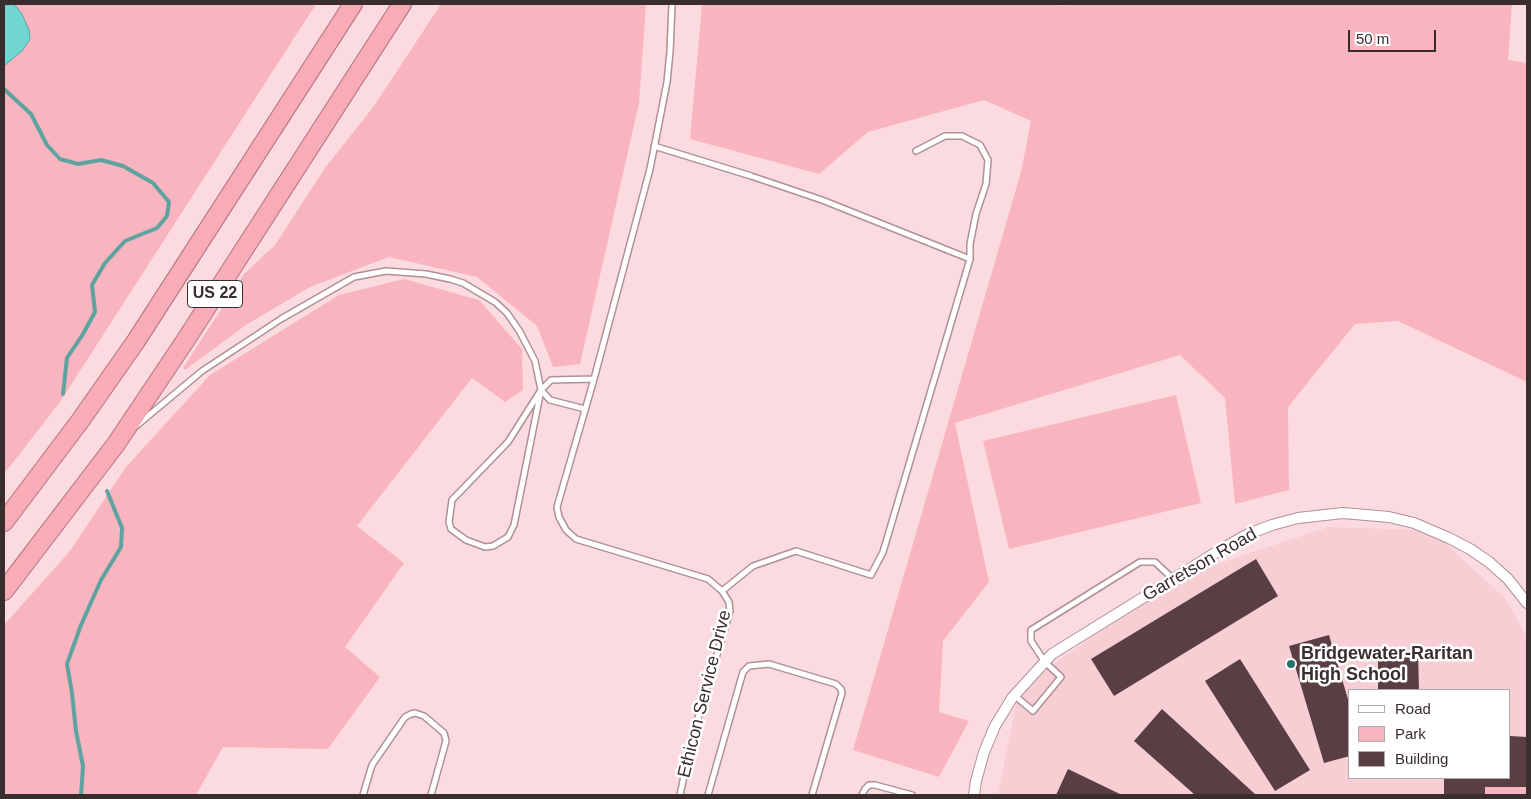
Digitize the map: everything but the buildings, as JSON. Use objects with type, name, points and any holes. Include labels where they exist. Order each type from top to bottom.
[{"type":"highway","name":"US 22","points":[[4,522],[136,341],[353,4]]},
{"type":"highway","name":"US 22","points":[[4,591],[116,444],[190,333],[402,4]]},
{"type":"street","name":"Garretson Road","points":[[974,795],[984,752],[995,726],[1014,695],[1052,654],[1248,534],[1272,525],[1298,518],[1320,515],[1364,513],[1414,523],[1449,538],[1489,562],[1508,579],[1527,603]]},
{"type":"lane","name":"Ethicon Service Drive","points":[[672,4],[668,75],[650,169],[594,379],[557,507],[557,514],[566,530],[576,539],[708,579],[722,591],[729,602],[730,612],[694,732],[680,795]]},
{"type":"lane","points":[[722,591],[753,566],[796,551],[871,574],[883,552],[970,258],[970,244],[976,214],[986,184],[988,160],[980,146],[962,136],[945,136],[916,151]]},
{"type":"lane","points":[[654,146],[822,200],[970,258]]},
{"type":"lane","points":[[116,444],[202,371],[265,329],[354,277],[386,271],[426,274],[450,279],[495,302],[512,320],[535,361],[541,390],[514,525],[508,537],[499,544],[485,547],[466,540],[451,529],[449,522],[452,500],[508,442],[541,390],[551,380],[594,379]]},
{"type":"lane","points":[[541,390],[550,400],[585,409]]},
{"type":"lane","points":[[1014,695],[1033,711],[1061,677],[1046,662],[1031,641],[1030,630],[1140,562],[1155,562],[1173,579]]},
{"type":"lane","points":[[708,795],[743,672],[750,666],[769,664],[836,684],[842,689],[812,795]]},
{"type":"lane","points":[[363,795],[372,765],[405,717],[415,713],[424,716],[444,733],[446,741],[431,795]]},
{"type":"lane","points":[[862,795],[869,785],[912,795]]},
{"type":"shaded area","name":"Bridgewater-Raritan High School","points":[[1328,527],[1431,530],[1506,599],[1527,638],[1527,795],[998,795],[1019,689],[1173,579]]},
{"type":"green space","points":[[4,4],[316,4],[60,402],[4,474]]},
{"type":"green space","points":[[441,4],[646,4],[639,103],[580,364],[553,367],[537,326],[477,277],[389,257],[310,287],[246,325],[185,370],[183,368],[244,274],[275,245],[325,168],[374,106]]},
{"type":"green space","points":[[702,4],[1058,4],[1064,6],[1066,4],[1512,4],[1508,60],[1527,63],[1527,382],[1398,321],[1355,324],[1288,407],[1289,490],[1235,504],[1225,398],[1180,355],[955,423],[989,582],[943,641],[939,712],[969,721],[939,777],[853,750],[1021,172],[1031,121],[984,100],[868,132],[819,174],[690,139]]},
{"type":"green space","points":[[404,279],[479,300],[522,349],[523,390],[505,402],[472,378],[357,526],[404,563],[345,647],[380,677],[328,749],[223,747],[196,795],[4,795],[4,625],[70,551],[126,467],[210,375],[339,295]]},
{"type":"green space","points":[[1176,395],[1201,503],[1009,549],[983,441]]},
{"type":"green space","points":[[1485,787],[1527,787],[1527,795],[1485,795]]},
{"type":"water","points":[[4,4],[14,4],[22,14],[29,30],[30,39],[23,50],[4,66]]},
{"type":"waterway","points":[[4,89],[31,114],[47,145],[60,159],[78,164],[101,160],[123,166],[153,183],[169,202],[167,216],[157,228],[125,241],[105,263],[92,285],[95,312],[67,358],[63,394]]},
{"type":"waterway","points":[[81,795],[83,766],[67,664],[81,625],[101,580],[121,547],[122,528],[107,491]]},
{"type":"place","name":"Bridgewater-Raritan High School","points":[[1291,664]]}]
